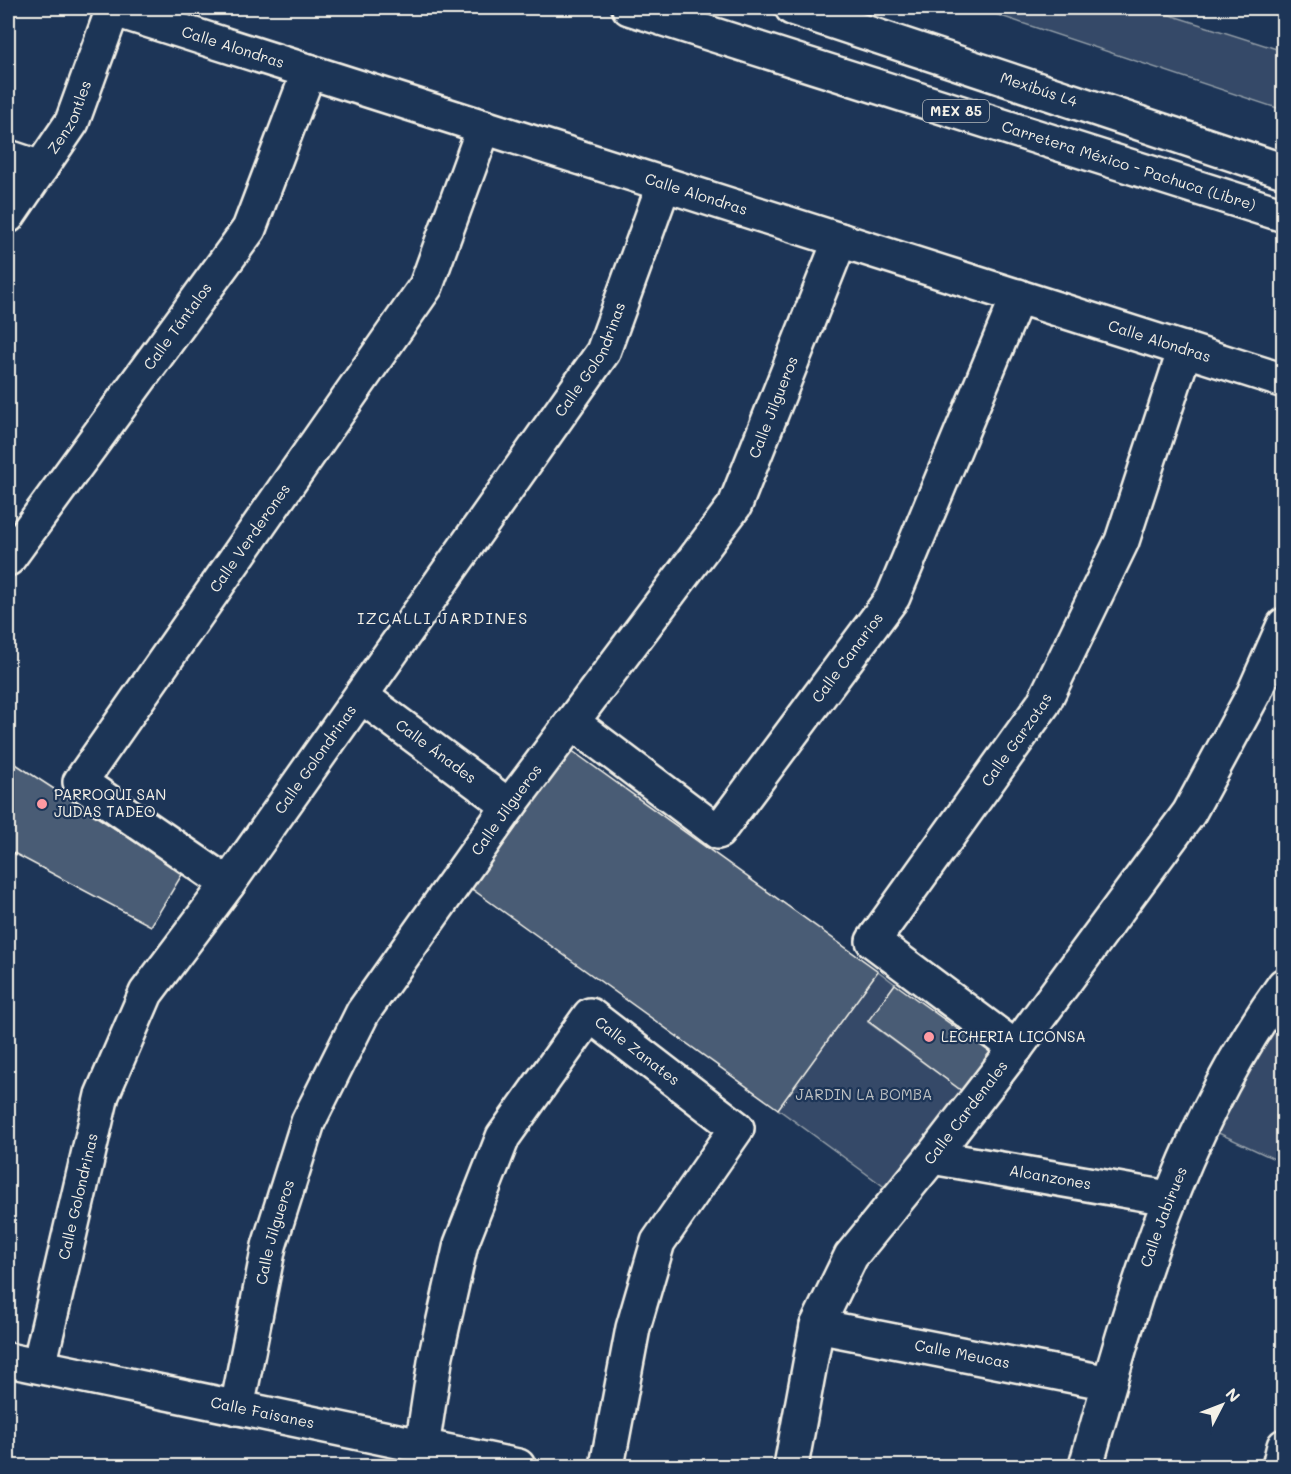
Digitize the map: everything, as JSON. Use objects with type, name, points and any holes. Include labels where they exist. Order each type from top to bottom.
[{"type":"street","name":"Calle Alondras","points":[[111,8],[1284,381]]},
{"type":"street","name":"Zenzontles","points":[[8,216],[72,122],[111,8]]},
{"type":"street","name":"Carretera México - Pachuca (Libre)","points":[[629,8],[1284,215]]},
{"type":"street","name":"Mexibús L4","points":[[792,8],[1284,171]]},
{"type":"street","name":"Mexibús L4","points":[[855,8],[1284,147]]},
{"type":"street","name":"Calle Tántalos","points":[[8,559],[249,229],[309,71]]},
{"type":"street","name":"Calle Verderones","points":[[228,884],[80,782],[426,286],[484,127]]},
{"type":"street","points":[[8,157],[41,168]]},
{"type":"street","name":"Calle Golondrinas","points":[[23,1363],[102,1095],[146,993],[228,884],[603,352],[664,184]]},
{"type":"street","name":"Calle Jilgueros","points":[[237,1408],[269,1246],[308,1122],[363,1012],[509,806],[735,506],[840,240]]},
{"type":"street","name":"Calle Canarios","points":[[573,722],[718,832],[893,597],[1018,296]]},
{"type":"street","name":"Calle Garzotas","points":[[1016,1048],[873,941],[1043,704],[1122,541],[1185,350]]},
{"type":"street","name":"Calle Cardenales","points":[[791,1467],[818,1326],[851,1256],[932,1157],[1016,1048],[1189,813],[1254,693],[1284,625]]},
{"type":"street","name":"Calle Ánades","points":[[361,696],[509,806]]},
{"type":"street","name":"Calle Jabirues","points":[[1086,1467],[1168,1198],[1228,1071],[1280,996]]},
{"type":"street","name":"Calle Zanates","points":[[422,1447],[436,1355],[461,1244],[503,1137],[590,1015],[737,1128],[658,1242],[633,1328],[607,1467]]},
{"type":"street","name":"Alcanzones","points":[[932,1157],[1168,1198]]},
{"type":"street","name":"Calle Meucas","points":[[818,1326],[1110,1383]]},
{"type":"street","name":"Calle Faisanes","points":[[23,1363],[518,1467]]},
{"type":"street","points":[[1279,1467],[1284,1446]]},
{"type":"green space","points":[[977,8],[1148,8],[1283,51],[1283,110]]},
{"type":"green space","name":"JARDIN LA BOMBA","points":[[878,971],[895,984],[868,1022],[962,1091],[890,1191],[778,1109]]},
{"type":"green space","points":[[1272,1024],[1283,1032],[1283,1163],[1214,1131]]},
{"type":"building","points":[[571,750],[878,971],[778,1109],[472,889]]},
{"type":"building","name":"PARROQUI SAN JUDAS TADEO","points":[[8,759],[183,873],[151,926],[8,850]]},
{"type":"building","name":"LECHERIA LICONSA","points":[[895,984],[991,1053],[962,1091],[868,1021]]},
{"type":"place","name":"PARROQUI SAN JUDAS TADEO","points":[[42,804]]},
{"type":"place","name":"LECHERIA LICONSA","points":[[929,1037]]},
{"type":"district","name":"IZCALLI JARDINES","points":[[443,618]]}]
